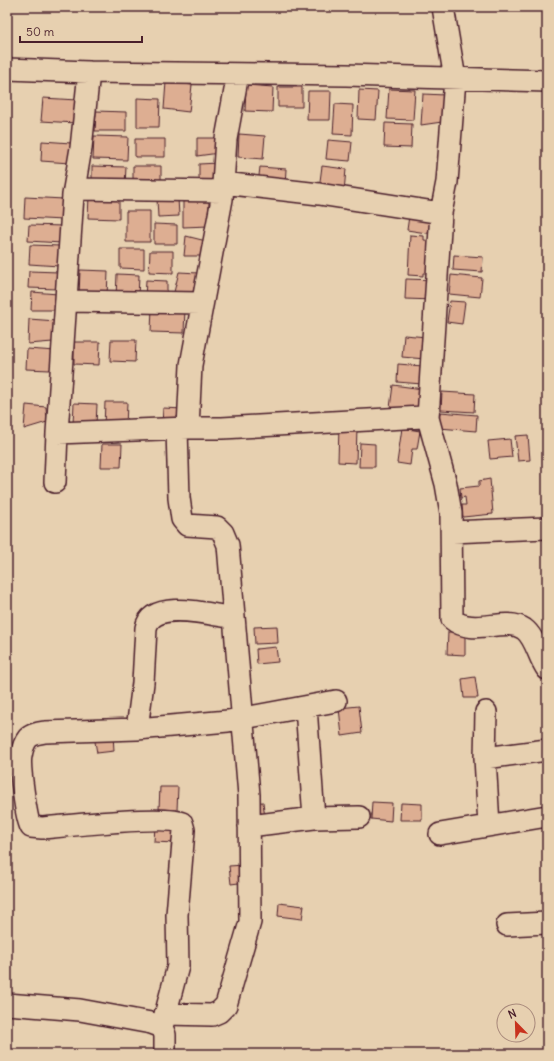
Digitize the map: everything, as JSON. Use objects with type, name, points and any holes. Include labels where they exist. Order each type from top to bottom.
[{"type":"street","points":[[443,7],[455,79],[447,182],[441,213],[428,418],[446,484],[452,532],[452,619],[457,623],[477,628],[512,625],[524,629],[533,641],[539,658],[547,669]]},
{"type":"street","points":[[7,69],[89,72],[346,75],[547,81]]},
{"type":"street","points":[[55,482],[56,433],[75,189],[89,72]]},
{"type":"street","points":[[7,1004],[80,1010],[151,1023],[212,1015],[219,1012],[226,1005],[250,922],[249,795],[228,545],[223,532],[217,527],[187,525],[182,519],[179,498],[183,428],[191,365],[222,187],[226,139],[238,74]]},
{"type":"street","points":[[75,189],[222,187],[319,194],[441,213]]},
{"type":"street","points":[[67,301],[201,303]]},
{"type":"street","points":[[56,433],[222,428],[402,418],[428,418]]},
{"type":"street","points":[[452,532],[547,528]]},
{"type":"street","points":[[137,729],[143,683],[146,628],[148,621],[152,616],[163,611],[177,610],[234,618]]},
{"type":"street","points":[[165,1054],[164,1021],[178,966],[177,915],[184,830],[182,823],[177,820],[155,820],[42,828],[31,827],[27,816],[14,758],[28,738],[34,734],[137,729],[242,719],[336,701]]},
{"type":"street","points":[[306,707],[314,818]]},
{"type":"street","points":[[486,712],[485,758],[489,825]]},
{"type":"street","points":[[485,758],[547,750]]},
{"type":"street","points":[[440,834],[547,816]]},
{"type":"street","points":[[250,826],[314,818],[359,817]]},
{"type":"street","points":[[507,924],[547,923]]},
{"type":"building","points":[[166,82],[192,85],[189,112],[164,109]]},
{"type":"building","points":[[246,85],[273,87],[272,112],[245,111]]},
{"type":"building","points":[[278,87],[302,87],[302,107],[278,107]]},
{"type":"building","points":[[389,89],[415,90],[413,120],[387,119]]},
{"type":"building","points":[[359,90],[378,91],[376,120],[358,119]]},
{"type":"building","points":[[308,91],[331,91],[330,120],[307,120]]},
{"type":"building","points":[[423,94],[445,95],[442,122],[421,125]]},
{"type":"building","points":[[43,98],[77,100],[76,123],[41,121]]},
{"type":"building","points":[[137,98],[160,99],[159,127],[137,127]]},
{"type":"building","points":[[335,104],[353,105],[352,135],[333,134]]},
{"type":"building","points":[[96,111],[126,112],[126,131],[95,131]]},
{"type":"building","points":[[385,123],[412,124],[411,148],[384,147]]},
{"type":"building","points":[[239,134],[265,136],[263,159],[238,157]]},
{"type":"building","points":[[94,136],[128,137],[127,160],[93,159]]},
{"type":"building","points":[[197,138],[216,138],[219,153],[197,156]]},
{"type":"building","points":[[135,139],[165,139],[165,157],[135,157]]},
{"type":"building","points":[[328,140],[352,142],[350,161],[326,159]]},
{"type":"building","points":[[42,141],[71,143],[70,163],[41,161]]},
{"type":"building","points":[[218,163],[216,182],[199,185],[199,164]]},
{"type":"building","points":[[92,166],[126,167],[125,185],[92,184]]},
{"type":"building","points":[[133,166],[161,166],[161,187],[133,187]]},
{"type":"building","points":[[322,166],[346,169],[344,192],[319,189]]},
{"type":"building","points":[[260,167],[286,169],[285,186],[258,184]]},
{"type":"building","points":[[183,194],[209,196],[209,226],[183,227]]},
{"type":"building","points":[[89,196],[119,197],[119,219],[88,218]]},
{"type":"building","points":[[25,197],[64,199],[63,220],[24,218]]},
{"type":"building","points":[[178,198],[179,216],[158,217],[157,199]]},
{"type":"building","points":[[126,211],[150,211],[150,242],[126,242]]},
{"type":"building","points":[[409,216],[435,220],[433,234],[407,230]]},
{"type":"building","points":[[154,224],[177,225],[177,244],[154,244]]},
{"type":"building","points":[[29,225],[63,226],[62,243],[28,241]]},
{"type":"building","points":[[410,235],[424,236],[424,240],[434,241],[432,273],[423,273],[423,276],[408,275]]},
{"type":"building","points":[[186,236],[206,241],[201,256],[184,256]]},
{"type":"building","points":[[30,245],[60,246],[59,266],[29,264]]},
{"type":"building","points":[[120,249],[144,249],[144,269],[120,268]]},
{"type":"building","points":[[150,251],[173,251],[173,273],[149,272]]},
{"type":"building","points":[[454,255],[483,257],[482,272],[453,270]]},
{"type":"building","points":[[80,270],[108,271],[107,298],[79,297]]},
{"type":"building","points":[[29,271],[59,272],[58,289],[28,288]]},
{"type":"building","points":[[179,272],[198,273],[192,296],[173,296]]},
{"type":"building","points":[[117,274],[139,275],[138,298],[116,298]]},
{"type":"building","points":[[451,275],[482,278],[480,297],[449,294]]},
{"type":"building","points":[[406,279],[435,280],[434,300],[405,299]]},
{"type":"building","points":[[146,280],[167,281],[167,300],[145,300]]},
{"type":"building","points":[[32,292],[58,294],[56,310],[31,310]]},
{"type":"building","points":[[450,301],[465,302],[462,324],[447,322]]},
{"type":"building","points":[[152,307],[185,308],[184,333],[151,332]]},
{"type":"building","points":[[29,319],[56,321],[53,342],[28,344]]},
{"type":"building","points":[[404,335],[427,337],[425,359],[402,357]]},
{"type":"building","points":[[111,340],[136,340],[135,362],[110,361]]},
{"type":"building","points":[[74,342],[100,342],[99,365],[74,364]]},
{"type":"building","points":[[27,349],[56,351],[50,370],[26,369]]},
{"type":"building","points":[[398,364],[423,366],[422,384],[397,382]]},
{"type":"building","points":[[393,385],[423,389],[421,412],[390,408]]},
{"type":"building","points":[[442,392],[475,394],[474,412],[441,410]]},
{"type":"building","points":[[105,402],[127,402],[126,428],[104,427]]},
{"type":"building","points":[[74,403],[97,404],[96,425],[73,424]]},
{"type":"building","points":[[26,405],[46,407],[47,422],[24,429]]},
{"type":"building","points":[[163,408],[184,409],[185,422],[162,425]]},
{"type":"building","points":[[440,412],[477,415],[476,431],[439,428]]},
{"type":"building","points":[[339,426],[357,427],[356,463],[338,462]]},
{"type":"building","points":[[402,428],[420,431],[417,449],[412,449],[410,465],[397,463]]},
{"type":"building","points":[[528,435],[530,460],[518,461],[515,436]]},
{"type":"building","points":[[510,439],[512,457],[490,459],[488,441]]},
{"type":"building","points":[[360,443],[375,444],[375,467],[359,467]]},
{"type":"building","points":[[102,444],[122,444],[121,467],[101,467]]},
{"type":"building","points":[[490,479],[493,514],[463,517],[462,505],[466,505],[465,497],[461,498],[460,488],[479,486],[479,481]]},
{"type":"building","points":[[277,626],[278,643],[255,644],[254,627]]},
{"type":"building","points":[[448,632],[465,632],[465,655],[447,654]]},
{"type":"building","points":[[276,647],[278,662],[257,664],[256,649]]},
{"type":"building","points":[[475,677],[478,698],[464,698],[462,679]]},
{"type":"building","points":[[359,706],[362,733],[342,736],[339,708]]},
{"type":"building","points":[[113,734],[114,751],[97,753],[94,736]]},
{"type":"building","points":[[160,787],[178,787],[177,810],[159,809]]},
{"type":"building","points":[[263,802],[265,818],[253,819],[251,803]]},
{"type":"building","points":[[372,802],[392,803],[391,821],[371,819]]},
{"type":"building","points":[[401,803],[422,804],[422,820],[400,820]]},
{"type":"building","points":[[155,825],[175,825],[175,843],[154,842]]},
{"type":"building","points":[[244,865],[246,882],[231,884],[229,866]]},
{"type":"building","points":[[279,903],[304,906],[302,919],[278,916]]}]
